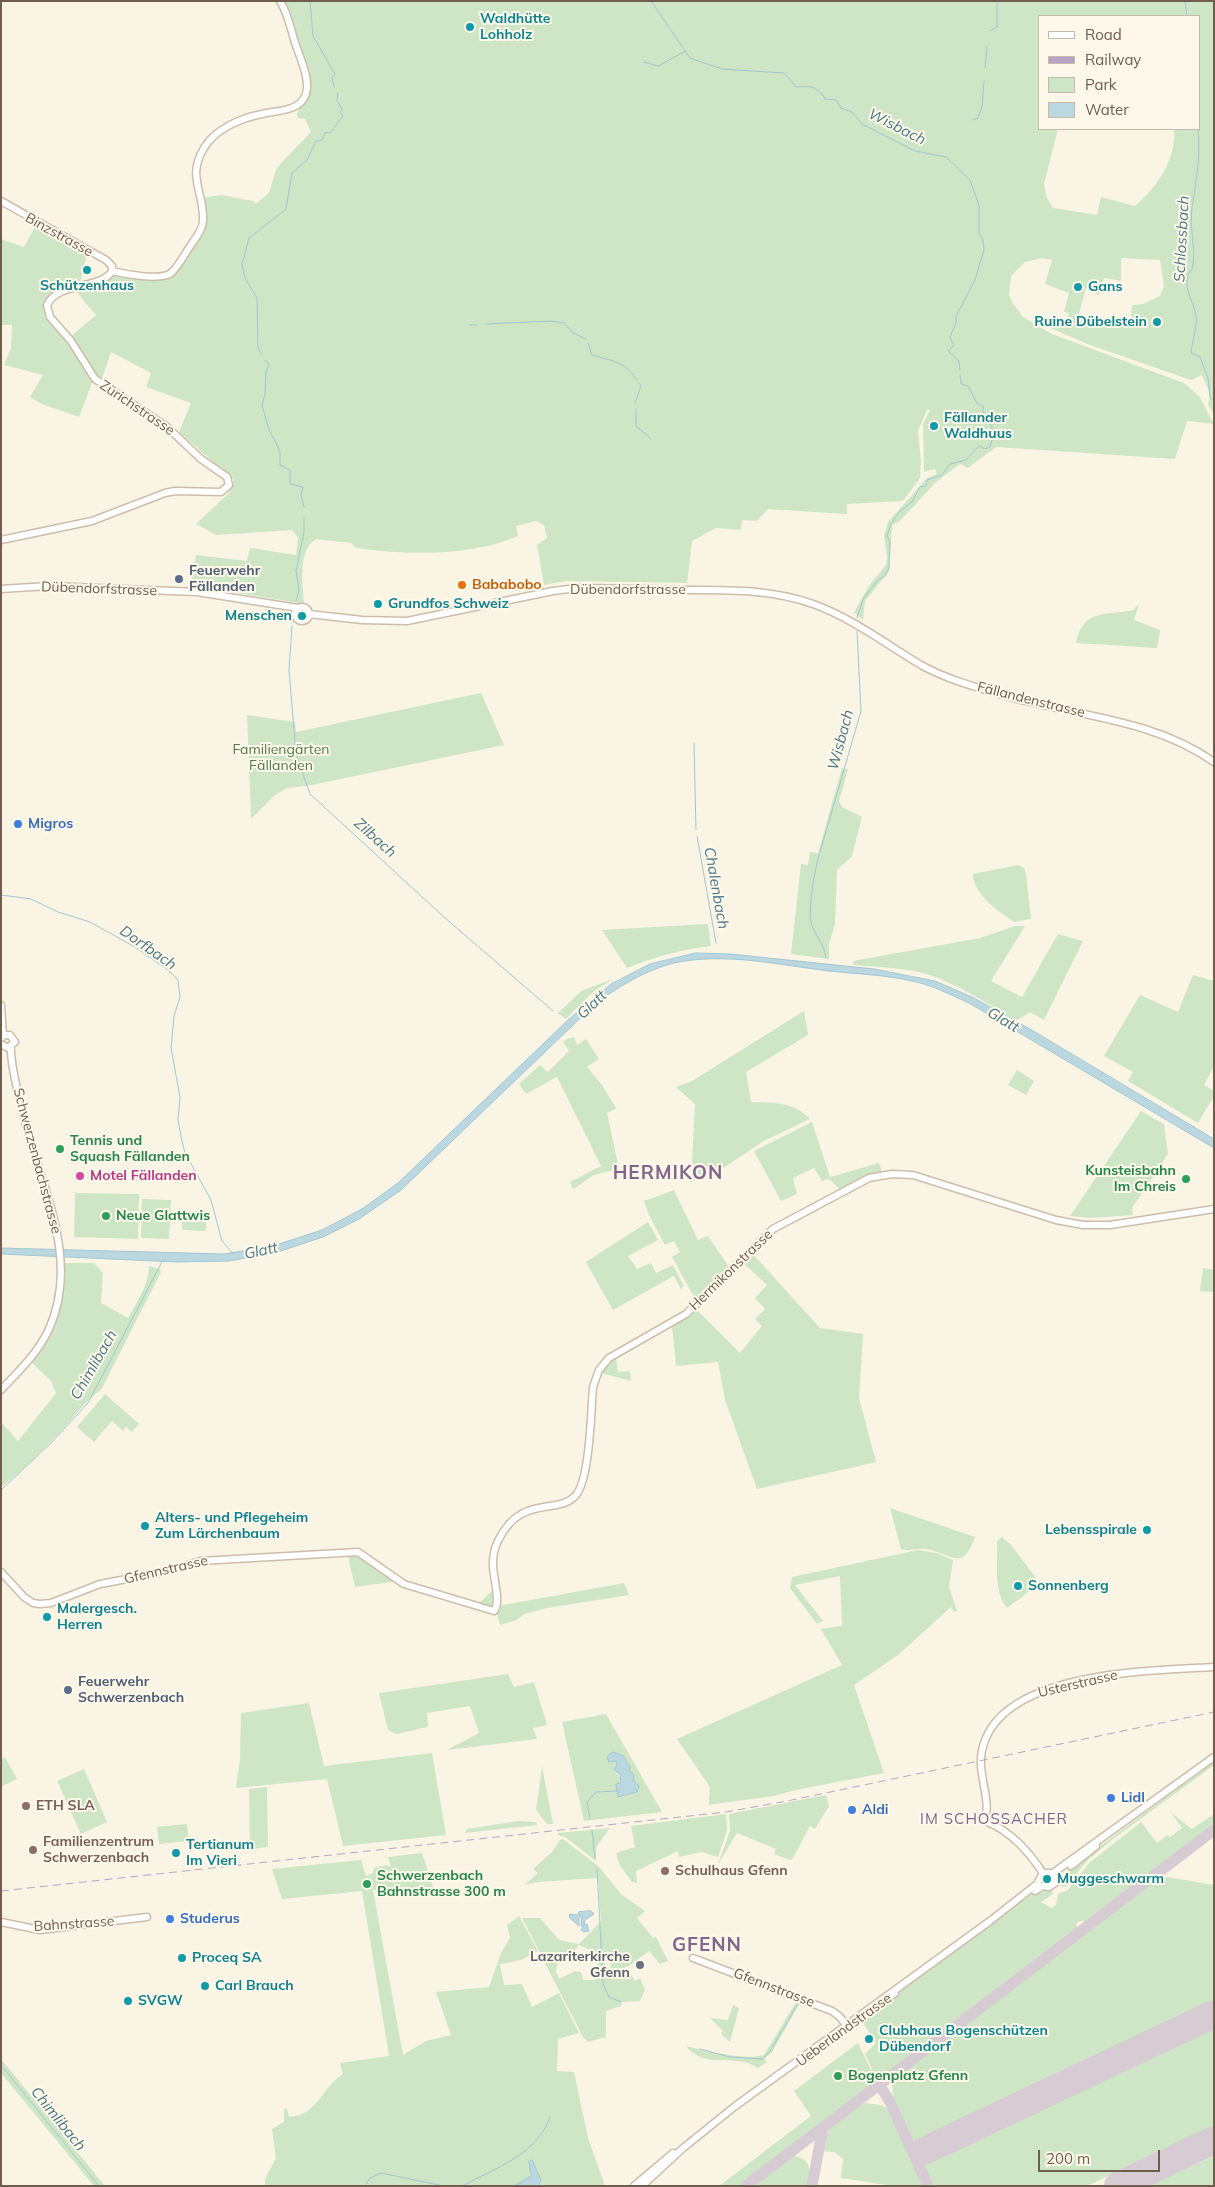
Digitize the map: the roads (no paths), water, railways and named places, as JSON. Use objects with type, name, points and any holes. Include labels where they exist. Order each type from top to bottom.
[{"type":"main road","points":[[112,271],[157,277],[173,272],[203,224],[203,210],[196,173],[199,158],[208,142],[219,132],[243,120],[262,113],[287,110],[297,106],[303,99],[307,88],[304,72],[287,14],[280,1]]},
{"type":"main road","name":"Binzstrasse","points":[[1,202],[106,260],[111,265],[112,271]]},
{"type":"main road","name":"Zürichstrasse","points":[[1,540],[87,523],[170,492],[221,492],[229,485],[226,475],[201,459],[170,429],[95,379],[71,342],[49,315],[48,305],[53,297],[66,290],[103,278],[112,271]]},
{"type":"main road","name":"Dübendorfstrasse","points":[[1,589],[78,587],[187,591],[249,602],[277,603],[297,612]]},
{"type":"main road","name":"Dübendorfstrasse","points":[[309,614],[390,622],[416,620],[552,590],[576,588],[740,590],[772,594],[811,603],[855,623]]},
{"type":"main road","name":"Dübendorfstrasse","points":[[297,612],[305,608],[309,614]]},
{"type":"main road","name":"Dübendorfstrasse","points":[[297,612],[297,620],[302,621],[307,619],[309,614]]},
{"type":"main road","name":"Fällandenstrasse","points":[[855,623],[923,666],[954,680],[1013,698],[1157,732],[1182,743],[1214,762]]},
{"type":"main road","points":[[1,1005],[4,1036]]},
{"type":"main road","name":"Schwerzenbachstrasse","points":[[1,1390],[29,1360],[48,1332],[58,1305],[61,1260],[56,1226],[29,1137],[6,1046],[14,1038],[4,1036]]},
{"type":"main road","name":"Hermikonstrasse","points":[[347,1552],[358,1552],[366,1556],[392,1577],[410,1586],[490,1610],[496,1610],[498,1603],[493,1562],[498,1541],[506,1527],[526,1510],[565,1502],[574,1497],[580,1489],[584,1472],[593,1387],[603,1364],[616,1352],[686,1314],[755,1245],[786,1221],[862,1181],[892,1174],[920,1177],[1056,1220],[1083,1225],[1110,1225],[1214,1209]]},
{"type":"main road","name":"Gfennstrasse","points":[[1,1572],[24,1597],[33,1603],[40,1604],[51,1603],[100,1584],[159,1572],[200,1561],[347,1552]]},
{"type":"main road","name":"Usterstrasse","points":[[1043,1873],[1019,1843],[1000,1828],[986,1821],[988,1804],[981,1774],[982,1749],[995,1721],[1013,1704],[1042,1692],[1097,1677],[1214,1666]]},
{"type":"main road","name":"Ueberlandstrasse","points":[[642,2186],[682,2149],[781,2073],[891,1996],[904,1983],[1041,1883],[1052,1886],[1054,1876],[1214,1757]]},
{"type":"main road","points":[[1041,1883],[1043,1873],[1054,1876]]},
{"type":"main road","name":"Bahnstrasse","points":[[1,1922],[40,1930],[147,1917]]},
{"type":"main road","name":"Gfennstrasse","points":[[693,1958],[832,2011],[847,2026]]},
{"type":"main road","name":"Ueberlandstrasse","points":[[634,2186],[673,2153],[682,2149]]},
{"type":"water","name":"Glatt","points":[[696,953],[730,954],[874,969],[935,981],[972,997],[1030,1029],[1214,1139],[1214,1148],[969,1003],[934,988],[892,977],[732,959],[693,960],[663,966],[642,975],[622,985],[594,1005],[401,1190],[359,1219],[323,1237],[278,1252],[229,1261],[177,1262],[1,1254],[1,1248],[224,1254],[273,1246],[322,1230],[362,1209],[398,1183],[568,1020],[611,984],[650,964]]},
{"type":"water","points":[[613,1752],[623,1756],[630,1767],[629,1770],[634,1775],[633,1780],[639,1786],[637,1792],[618,1797],[616,1784],[621,1783],[620,1775],[614,1769],[617,1766],[616,1761],[609,1762],[607,1757]]},
{"type":"water","points":[[591,1911],[594,1914],[585,1920],[584,1925],[587,1924],[589,1931],[584,1932],[581,1930],[584,1926],[581,1926],[582,1916],[579,1916],[579,1926],[569,1917],[570,1914],[578,1915],[579,1912]]},
{"type":"water","points":[[532,2160],[541,2180],[539,2186],[514,2186],[531,2176],[529,2162]]},
{"type":"waterway","name":"Zilbach","points":[[310,1],[313,36],[335,74],[332,78],[334,87]]},
{"type":"waterway","name":"Wisbach","points":[[651,1],[690,58],[722,69],[784,73],[796,87],[813,88],[819,91],[825,99],[836,100],[841,108],[852,112],[862,124],[915,151],[946,157],[970,180],[979,205],[979,234],[983,240],[984,250],[975,280],[956,316],[956,323],[950,337],[954,345],[948,351],[959,361],[960,370]]},
{"type":"waterway","points":[[990,31],[997,27],[997,1]]},
{"type":"waterway","name":"Schlossbach","points":[[1185,1],[1187,15]]},
{"type":"waterway","points":[[985,68],[987,47]]},
{"type":"waterway","points":[[644,62],[658,66],[686,51]]},
{"type":"waterway","points":[[973,120],[978,118],[982,106],[984,81]]},
{"type":"waterway","name":"Zilbach","points":[[261,354],[258,347],[257,298],[245,278],[242,264],[249,238],[286,209],[292,173],[307,160],[316,141],[322,140],[326,132],[330,133],[343,116],[340,112],[342,109],[337,101],[338,93]]},
{"type":"waterway","name":"Schlossbach","points":[[1198,130],[1198,159],[1191,215],[1194,259],[1193,267],[1187,279],[1188,292],[1196,314],[1191,353],[1200,357],[1208,378],[1210,397],[1214,401]]},
{"type":"waterway","name":"Chalenbach","points":[[486,324],[551,321],[564,323],[573,333],[586,339]]},
{"type":"waterway","name":"Chalenbach","points":[[470,325],[477,325]]},
{"type":"waterway","name":"Chalenbach","points":[[588,343],[592,355],[623,365],[637,380]]},
{"type":"waterway","name":"Zilbach","points":[[265,360],[269,365],[266,371],[265,394],[262,405],[269,430],[280,451],[280,465],[290,470],[290,484],[303,487],[301,495],[304,507]]},
{"type":"waterway","name":"Wisbach","points":[[857,618],[863,599],[878,580],[885,576],[889,568],[890,542],[887,536],[891,524],[900,511],[912,502],[920,487],[926,486],[927,480],[942,475],[950,464],[966,460],[979,446],[985,449],[990,447],[994,432],[983,411],[983,406],[977,403],[968,386],[961,384],[960,375]]},
{"type":"waterway","name":"Chalenbach","points":[[635,403],[641,386],[639,383]]},
{"type":"waterway","name":"Chalenbach","points":[[636,409],[636,426],[651,439]]},
{"type":"waterway","name":"Zilbach","points":[[296,601],[299,590],[296,571],[304,532],[304,519]]},
{"type":"waterway","name":"Zilbach","points":[[292,626],[289,670],[296,754],[310,794],[444,917],[553,1011]]},
{"type":"waterway","name":"Wisbach","points":[[820,852],[861,711],[857,631]]},
{"type":"waterway","name":"Chalenbach","points":[[694,743],[696,830]]},
{"type":"waterway","name":"Chalenbach","points":[[697,836],[716,943]]},
{"type":"waterway","name":"Wisbach","points":[[819,855],[812,889],[810,916],[812,927],[823,947],[826,958]]},
{"type":"waterway","name":"Dorfbach","points":[[1,895],[31,899],[58,912],[90,922],[135,947],[168,970],[178,980],[180,997],[174,1016],[171,1048],[180,1097],[178,1120],[182,1141],[185,1153],[211,1200],[222,1241],[233,1254]]},
{"type":"waterway","name":"Chimlibach","points":[[1,1490],[51,1443],[88,1403],[163,1260]]},
{"type":"waterway","points":[[590,1819],[587,1802],[596,1792],[617,1791]]},
{"type":"waterway","points":[[592,1830],[595,1858]]},
{"type":"waterway","points":[[597,1868],[603,1984],[609,1997],[621,2002]]},
{"type":"waterway","points":[[700,2049],[730,2057],[763,2059],[770,2051],[798,2004]]},
{"type":"waterway","name":"Chimlibach","points":[[1,2065],[99,2186]]},
{"type":"waterway","points":[[462,2186],[514,2159],[525,2151],[544,2130],[550,2117]]},
{"type":"waterway","points":[[365,2186],[370,2178],[381,2173],[444,2186]]},
{"type":"railway","points":[[1,1891],[726,1812],[1214,1712]]},
{"type":"place","name":"Waldhütte Lohholz","points":[[470,27]]},
{"type":"place","name":"Schützenhaus","points":[[87,270]]},
{"type":"place","name":"Gans","points":[[1078,287]]},
{"type":"place","name":"Ruine Dübelstein","points":[[1157,322]]},
{"type":"place","name":"Fällander Waldhuus","points":[[934,426]]},
{"type":"place","name":"Feuerwehr Fällanden","points":[[179,579]]},
{"type":"place","name":"Bababobo","points":[[462,585]]},
{"type":"place","name":"Grundfos Schweiz","points":[[378,604]]},
{"type":"place","name":"Menschen","points":[[302,616]]},
{"type":"place","name":"Migros","points":[[18,824]]},
{"type":"place","name":"Tennis und Squash Fällanden","points":[[60,1149]]},
{"type":"place","name":"Motel Fällanden","points":[[80,1176]]},
{"type":"place","name":"Kunsteisbahn Im Chreis","points":[[1186,1179]]},
{"type":"place","name":"Neue Glattwis","points":[[106,1216]]},
{"type":"place","name":"Alters- und Pflegeheim Zum Lärchenbaum","points":[[145,1526]]},
{"type":"place","name":"Lebensspirale","points":[[1147,1530]]},
{"type":"place","name":"Sonnenberg","points":[[1018,1586]]},
{"type":"place","name":"Malergesch. Herren","points":[[47,1617]]},
{"type":"place","name":"Feuerwehr Schwerzenbach","points":[[68,1690]]},
{"type":"place","name":"Lidl","points":[[1111,1798]]},
{"type":"place","name":"ETH SLA","points":[[26,1806]]},
{"type":"place","name":"Aldi","points":[[852,1810]]},
{"type":"place","name":"Familienzentrum Schwerzenbach","points":[[33,1850]]},
{"type":"place","name":"Tertianum Im Vieri","points":[[176,1853]]},
{"type":"place","name":"Schulhaus Gfenn","points":[[665,1871]]},
{"type":"place","name":"Muggeschwarm","points":[[1047,1879]]},
{"type":"place","name":"Schwerzenbach Bahnstrasse 300 m","points":[[367,1884]]},
{"type":"place","name":"Studerus","points":[[170,1919]]},
{"type":"place","name":"Proceq SA","points":[[182,1958]]},
{"type":"place","name":"Lazariterkirche Gfenn","points":[[640,1965]]},
{"type":"place","name":"Carl Brauch","points":[[205,1986]]},
{"type":"place","name":"SVGW","points":[[128,2001]]},
{"type":"place","name":"Clubhaus Bogenschützen Dübendorf","points":[[869,2039]]},
{"type":"place","name":"Bogenplatz Gfenn","points":[[838,2076]]},
{"type":"district","name":"HERMIKON","points":[[668,1173]]},
{"type":"district","name":"IM SCHOSSACHER","points":[[994,1819]]},
{"type":"district","name":"GFENN","points":[[707,1945]]},
{"type":"park label","name":"Familiengärten Fällanden","points":[[281,758]]}]
